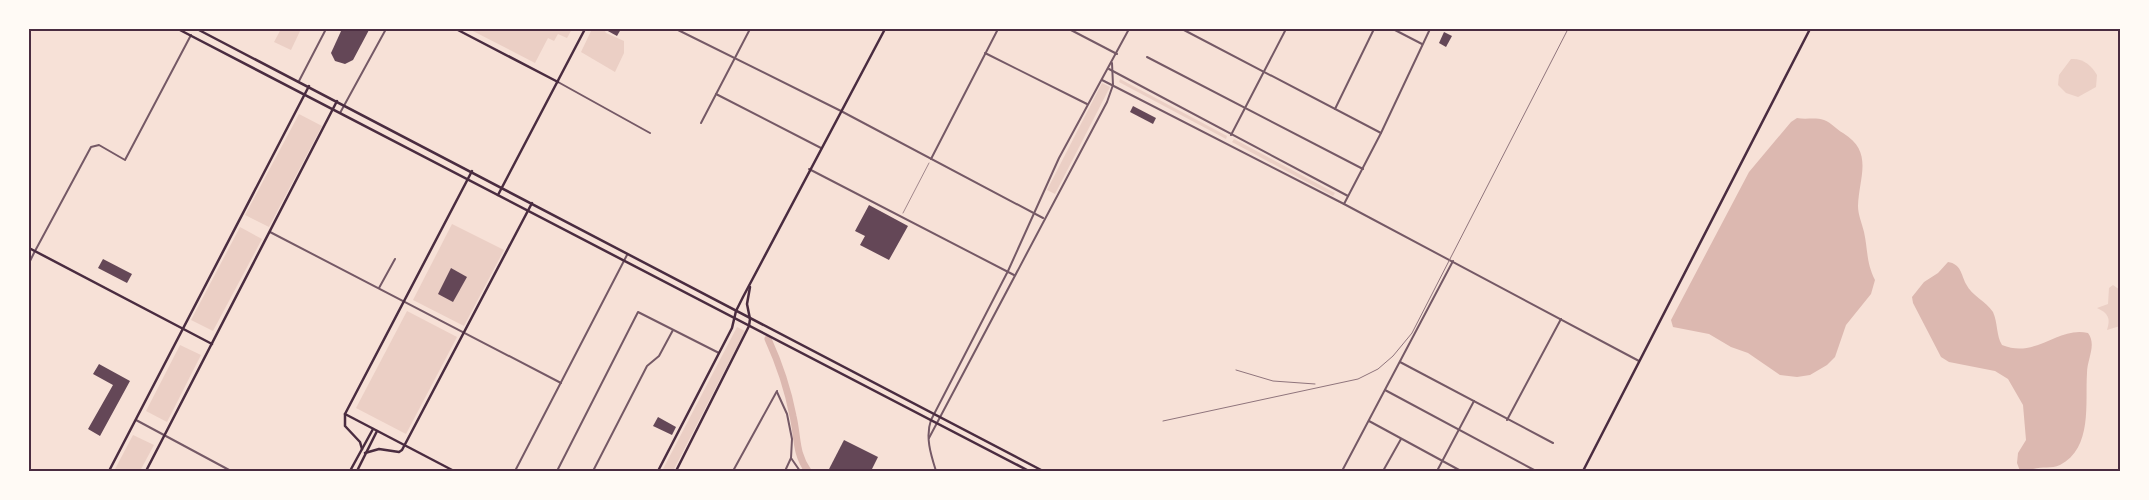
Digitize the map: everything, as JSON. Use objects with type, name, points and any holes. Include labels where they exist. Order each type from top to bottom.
[{"type":"main road","points":[[178,29],[1029,471]]},
{"type":"main road","points":[[197,29],[503,187],[627,255],[1043,471]]},
{"type":"main road","points":[[456,29],[558,82]]},
{"type":"main road","points":[[498,195],[585,29]]},
{"type":"main road","points":[[658,471],[732,328],[736,311],[809,169],[885,29]]},
{"type":"main road","points":[[1583,471],[1810,29]]},
{"type":"main road","points":[[109,471],[309,86]]},
{"type":"main road","points":[[146,471],[337,101]]},
{"type":"main road","points":[[362,449],[360,442],[345,426],[345,414],[472,171]]},
{"type":"main road","points":[[365,453],[379,449],[399,452],[405,446],[532,203]]},
{"type":"main road","points":[[29,248],[212,344]]},
{"type":"main road","points":[[676,471],[749,326],[750,318],[747,304],[751,283]]},
{"type":"main road","points":[[345,414],[454,471]]},
{"type":"main road","points":[[350,471],[372,429]]},
{"type":"main road","points":[[357,471],[377,431]]},
{"type":"street","points":[[300,81],[326,29]]},
{"type":"street","points":[[340,113],[386,29]]},
{"type":"street","points":[[676,29],[841,111],[1044,218]]},
{"type":"street","points":[[701,123],[750,29]]},
{"type":"street","points":[[931,160],[998,29]]},
{"type":"street","points":[[1069,29],[1117,54]]},
{"type":"street","points":[[936,471],[928,433],[931,420],[1008,271],[1059,158],[1129,29]]},
{"type":"street","points":[[1182,29],[1381,133]]},
{"type":"street","points":[[1231,135],[1286,29]]},
{"type":"street","points":[[1335,110],[1374,29]]},
{"type":"street","points":[[1393,29],[1422,44]]},
{"type":"street","points":[[1344,204],[1381,133],[1430,29]]},
{"type":"street","points":[[29,262],[91,147],[99,145],[126,160],[190,35]]},
{"type":"street","points":[[985,53],[1088,104]]},
{"type":"street","points":[[1147,57],[1363,169]]},
{"type":"street","points":[[929,438],[1107,102],[1113,85],[1114,72],[1112,62]]},
{"type":"street","points":[[1109,69],[1348,196]]},
{"type":"street","points":[[1102,80],[1453,261],[1640,362]]},
{"type":"street","points":[[558,82],[650,133]]},
{"type":"street","points":[[716,94],[821,148]]},
{"type":"street","points":[[809,169],[1014,275]]},
{"type":"street","points":[[270,232],[561,383]]},
{"type":"street","points":[[515,471],[627,255]]},
{"type":"street","points":[[379,289],[394,259]]},
{"type":"street","points":[[1342,471],[1453,261]]},
{"type":"street","points":[[557,471],[638,312],[719,353]]},
{"type":"street","points":[[1507,420],[1561,319]]},
{"type":"street","points":[[593,471],[648,366],[660,356],[673,330]]},
{"type":"street","points":[[1400,362],[1552,443]]},
{"type":"street","points":[[1385,390],[1536,471]]},
{"type":"street","points":[[734,471],[777,391],[788,414],[792,439],[791,458],[785,471]]},
{"type":"street","points":[[1437,471],[1474,401]]},
{"type":"street","points":[[136,420],[230,471]]},
{"type":"street","points":[[1369,421],[1461,471]]},
{"type":"street","points":[[1383,471],[1401,439]]},
{"type":"street","points":[[791,458],[800,471]]},
{"type":"path","points":[[901,216],[931,160]]},
{"type":"shaded area","points":[[281,29],[301,29],[291,50],[274,42]]},
{"type":"shaded area","points":[[469,29],[572,29],[567,38],[558,34],[554,41],[548,38],[535,63]]},
{"type":"shaded area","points":[[592,29],[604,29],[606,33],[624,41],[624,53],[615,72],[581,52]]},
{"type":"shaded area","points":[[2071,59],[2087,63],[2097,75],[2096,87],[2078,97],[2066,93],[2058,85],[2059,75]]},
{"type":"shaded area","points":[[1120,79],[1227,136],[1226,139],[1119,82]]},
{"type":"shaded area","points":[[1102,83],[1110,87],[1055,194],[1047,190]]},
{"type":"shaded area","points":[[299,114],[322,126],[269,227],[245,215]]},
{"type":"shaded area","points":[[1797,118],[1827,121],[1853,140],[1859,148],[1862,157],[1862,175],[1858,209],[1869,262],[1875,280],[1871,294],[1846,325],[1835,357],[1827,365],[1810,375],[1797,377],[1780,375],[1748,353],[1731,347],[1709,334],[1673,327],[1671,320],[1749,172],[1791,122]]},
{"type":"shaded area","points":[[1234,139],[1335,193],[1333,196],[1232,142]]},
{"type":"shaded area","points":[[452,224],[504,250],[464,326],[413,300]]},
{"type":"shaded area","points":[[240,227],[262,239],[213,331],[191,320]]},
{"type":"shaded area","points":[[1948,262],[1958,267],[1969,288],[1993,312],[2002,345],[2026,348],[2077,332],[2088,333],[2091,338],[2092,347],[2087,368],[2086,411],[2083,436],[2078,448],[2071,457],[2060,465],[2020,471],[2017,463],[2018,453],[2026,440],[2023,405],[2008,379],[1995,371],[1949,362],[1941,357],[1913,303],[1912,297],[1924,282],[1938,273]]},
{"type":"shaded area","points":[[2113,285],[2120,290],[2120,326],[2107,330],[2108,316],[2097,308],[2108,304],[2109,288]]},
{"type":"shaded area","points":[[407,311],[457,337],[406,434],[356,408]]},
{"type":"shaded area","points":[[737,327],[745,331],[673,471],[662,471]]},
{"type":"shaded area","points":[[180,345],[201,355],[167,422],[146,411]]},
{"type":"shaded area","points":[[133,435],[154,445],[140,471],[114,471]]},
{"type":"building","points":[[342,29],[369,30],[353,60],[345,64],[335,61],[331,53]]},
{"type":"building","points":[[606,29],[621,29],[617,36]]},
{"type":"building","points":[[1444,32],[1452,36],[1446,47],[1439,43]]},
{"type":"building","points":[[1133,106],[1156,118],[1153,124],[1130,112]]},
{"type":"building","points":[[869,205],[908,226],[889,260],[860,245],[865,236],[855,231]]},
{"type":"building","points":[[103,259],[132,274],[127,283],[98,268]]},
{"type":"building","points":[[451,268],[467,277],[453,302],[438,294]]},
{"type":"building","points":[[99,364],[130,381],[100,436],[88,429],[113,385],[93,374]]},
{"type":"building","points":[[658,417],[676,427],[672,435],[653,426]]},
{"type":"building","points":[[844,440],[878,457],[871,471],[828,471]]},
{"type":"waterway","points":[[768,339],[786,387],[799,451],[808,471]]},
{"type":"railway","points":[[1163,421],[1358,379],[1378,369],[1393,356],[1412,333],[1568,29]]},
{"type":"railway","points":[[1236,370],[1273,381],[1315,384]]}]
